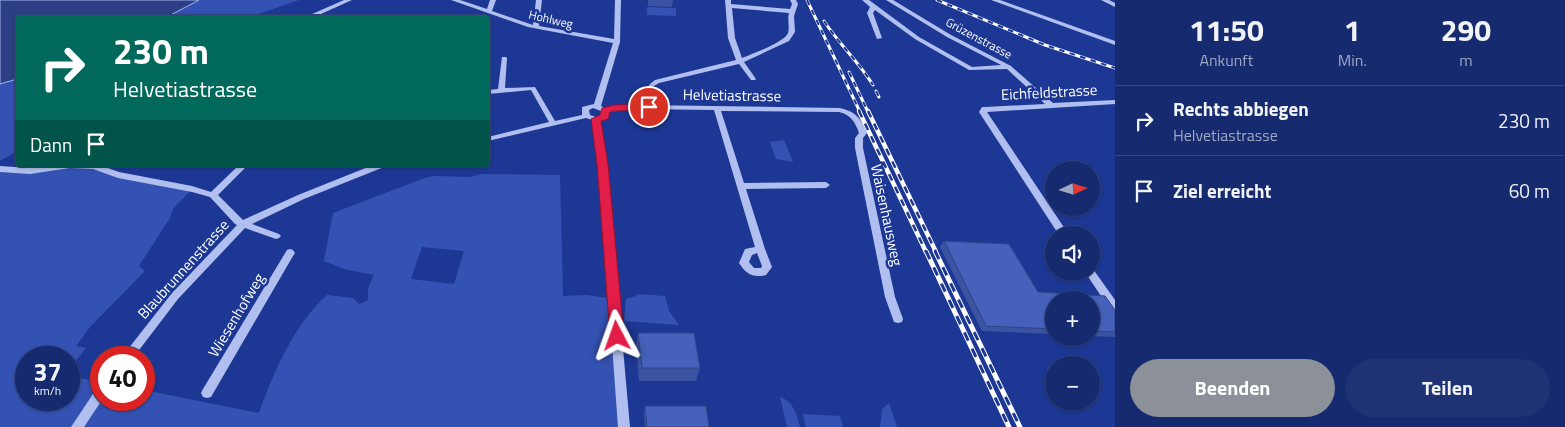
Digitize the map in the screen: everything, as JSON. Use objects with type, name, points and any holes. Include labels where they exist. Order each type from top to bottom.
[{"type":"street","points":[[313,15],[349,0]]},
{"type":"street","name":"Hohlweg","points":[[454,0],[536,27],[617,42]]},
{"type":"street","points":[[489,12],[493,0]]},
{"type":"street","points":[[536,27],[539,0]]},
{"type":"street","points":[[597,106],[617,42],[618,0]]},
{"type":"street","points":[[636,107],[657,81],[740,62],[790,37],[792,32],[793,0]]},
{"type":"street","points":[[865,0],[917,38],[971,69],[1009,66]]},
{"type":"street","name":"Grüzenstrasse","points":[[889,0],[949,36],[1009,66],[1052,106]]},
{"type":"street","points":[[994,0],[1115,43]]},
{"type":"street","points":[[1104,0],[1115,5]]},
{"type":"street","points":[[753,79],[750,71],[740,62],[732,43],[728,3],[792,11]]},
{"type":"street","points":[[873,7],[870,13],[879,38]]},
{"type":"street","points":[[501,91],[504,58]]},
{"type":"street","points":[[490,92],[533,88],[553,123]]},
{"type":"street","name":"Eichfeldstrasse","points":[[1058,226],[984,116],[985,110],[1115,102]]},
{"type":"street","points":[[490,139],[586,116],[596,119],[604,117],[605,110],[597,106],[587,108],[584,112],[586,116]]},
{"type":"street","name":"Helvetiastrasse","points":[[605,110],[636,107],[839,110],[852,113],[857,117]]},
{"type":"street","points":[[717,108],[760,249]]},
{"type":"street","name":"Waisenhausweg","points":[[857,117],[863,133],[859,138],[859,148],[890,297],[898,319]]},
{"type":"street","points":[[596,119],[604,180],[624,427]]},
{"type":"street","points":[[0,169],[30,171],[62,167]]},
{"type":"street","points":[[97,167],[118,175],[213,195],[235,219],[276,236]]},
{"type":"street","points":[[213,195],[242,167]]},
{"type":"street","points":[[244,224],[301,197],[376,167]]},
{"type":"street","points":[[741,186],[826,185]]},
{"type":"street","name":"Blaubrunnenstrasse","points":[[135,346],[175,296],[244,224]]},
{"type":"street","name":"Wiesenhofweg","points":[[207,393],[290,253]]},
{"type":"street","points":[[1096,281],[1115,308]]},
{"type":"street","points":[[77,427],[90,408]]},
{"type":"shaded area","points":[[0,0],[199,0],[171,15],[15,15],[15,80],[0,84]]},
{"type":"shaded area","points":[[128,0],[299,0],[256,15],[95,15]]},
{"type":"shaded area","points":[[647,7],[676,8],[676,16],[647,15]]},
{"type":"shaded area","points":[[15,48],[15,152],[0,161],[0,54]]},
{"type":"shaded area","points":[[784,140],[793,162],[776,159],[770,142]]},
{"type":"shaded area","points":[[63,167],[91,167],[118,175],[192,189],[173,209],[170,218],[139,266],[145,271],[90,327],[76,346],[15,346],[15,411],[80,411],[80,378],[90,380],[90,411],[155,411],[155,392],[259,413],[286,349],[315,306],[327,295],[353,298],[359,304],[368,300],[368,288],[374,275],[344,269],[324,261],[333,213],[433,176],[470,177],[482,174],[560,175],[563,296],[587,295],[614,299],[624,427],[0,427],[0,169],[21,171]],"holes":[[[422,247],[464,251],[454,284],[411,279]]]},
{"type":"shaded area","points":[[637,294],[665,296],[669,311],[679,325],[624,321],[626,299]]},
{"type":"shaded area","points":[[80,347],[86,348],[80,356]]},
{"type":"shaded area","points":[[780,397],[791,405],[796,413],[800,427],[787,427]]},
{"type":"shaded area","points":[[889,403],[897,427],[880,427],[882,409]]},
{"type":"shaded area","points":[[803,414],[840,416],[843,427],[806,427]]},
{"type":"building","points":[[944,241],[1009,244],[1038,292],[1045,292],[1045,329],[986,326]]},
{"type":"building","points":[[1100,296],[1105,296],[1115,310],[1115,332],[1100,331]]},
{"type":"building","points":[[638,333],[694,333],[700,368],[642,368]]},
{"type":"building","points":[[645,406],[706,406],[709,427],[647,427]]},
{"type":"railway","points":[[807,0],[860,112]]},
{"type":"railway","points":[[937,0],[1045,45],[1115,68]]},
{"type":"railway","points":[[824,21],[873,85]]},
{"type":"railway","points":[[849,72],[868,112]]},
{"type":"railway","points":[[876,91],[879,97]]},
{"type":"railway","points":[[859,111],[926,252]]},
{"type":"railway","points":[[868,111],[936,252]]},
{"type":"railway","points":[[926,251],[1009,427]]},
{"type":"railway","points":[[935,251],[1020,427]]},
{"type":"route","points":[[617,336],[600,140],[596,119],[604,117],[606,115],[605,110],[649,107]]}]
